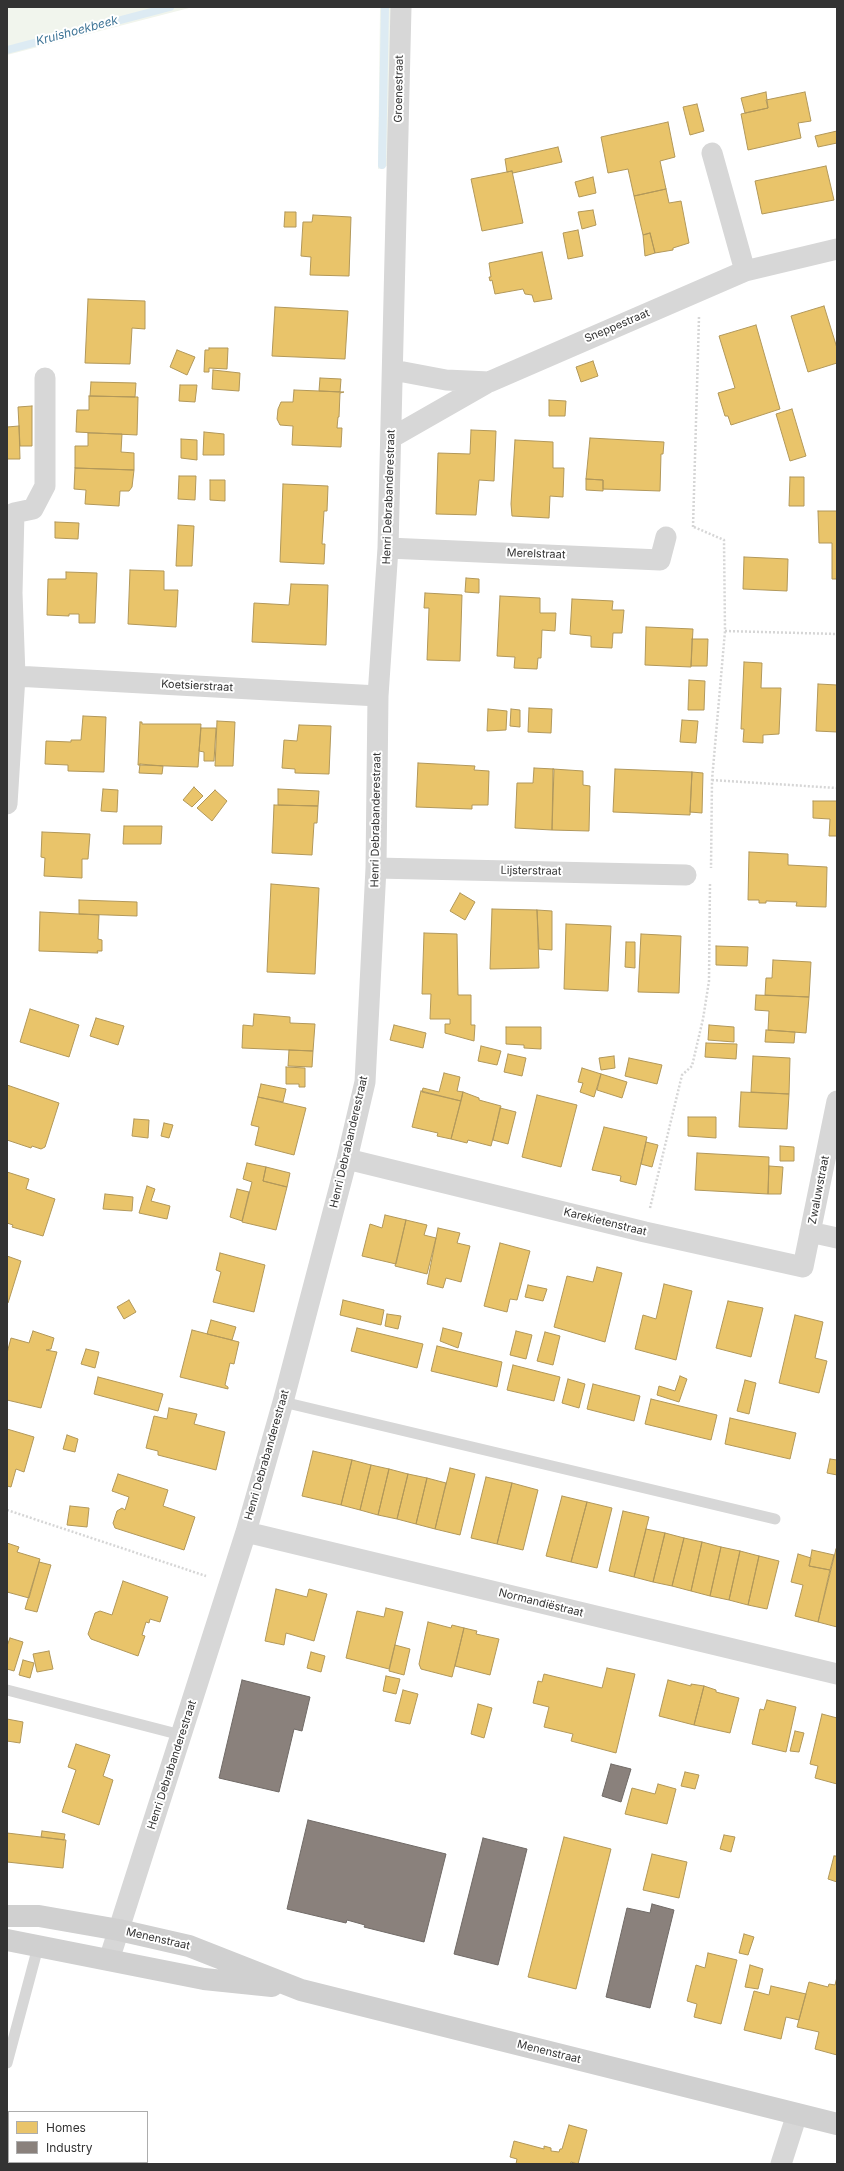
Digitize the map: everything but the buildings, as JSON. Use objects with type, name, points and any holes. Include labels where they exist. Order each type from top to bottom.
[{"type":"main road","name":"Menenstraat","points":[[7,1916],[39,1916],[119,1930],[189,1946],[301,1990],[837,2124]]},
{"type":"main road","name":"Menenstraat","points":[[7,1940],[204,1979],[301,1990]]},
{"type":"street","name":"Groenestraat","points":[[397,172],[401,7]]},
{"type":"street","points":[[712,153],[745,271]]},
{"type":"street","name":"Henri Debrabanderestraat","points":[[109,1960],[246,1532],[283,1402],[347,1159],[365,1082],[376,868],[378,696],[388,548],[397,172]]},
{"type":"street","name":"Sneppestraat","points":[[391,438],[489,382],[745,271],[837,249]]},
{"type":"street","name":"Sneppestraat","points":[[393,370],[446,380],[489,382]]},
{"type":"street","points":[[7,804],[15,676],[11,512],[33,509],[45,486],[45,378]]},
{"type":"street","name":"Merelstraat","points":[[388,548],[660,560],[666,537]]},
{"type":"street","name":"Koetsierstraat","points":[[15,676],[378,696]]},
{"type":"street","name":"Lijsterstraat","points":[[376,868],[686,875]]},
{"type":"street","name":"Zwaluwstraat","points":[[810,1232],[837,1102]]},
{"type":"street","name":"Karekietenstraat","points":[[347,1159],[645,1232],[803,1267],[810,1232]]},
{"type":"street","points":[[810,1232],[837,1238]]},
{"type":"street","name":"Normandiëstraat","points":[[246,1532],[837,1674]]},
{"type":"street","points":[[781,2164],[796,2114]]},
{"type":"lane","points":[[283,1402],[775,1519]]},
{"type":"lane","points":[[7,1690],[181,1735]]},
{"type":"lane","points":[[7,2063],[38,1947]]},
{"type":"path","points":[[694,527],[700,291]]},
{"type":"path","points":[[666,537],[694,527],[724,540],[725,631],[712,780],[711,874]]},
{"type":"path","points":[[725,631],[837,634]]},
{"type":"path","points":[[712,780],[837,788]]},
{"type":"path","points":[[645,1232],[682,1075],[692,1066],[703,1019],[709,981],[710,882]]},
{"type":"path","points":[[7,1510],[229,1584]]},
{"type":"shaded area","points":[[7,7],[193,7],[7,55]]},
{"type":"shaded area","points":[[380,7],[391,7],[390,165],[378,169]]},
{"type":"waterway","name":"Kruishoekbeek","points":[[7,50],[170,7]]},
{"type":"waterway","name":"Kruishoekbeek","points":[[382,165],[385,7]]}]
